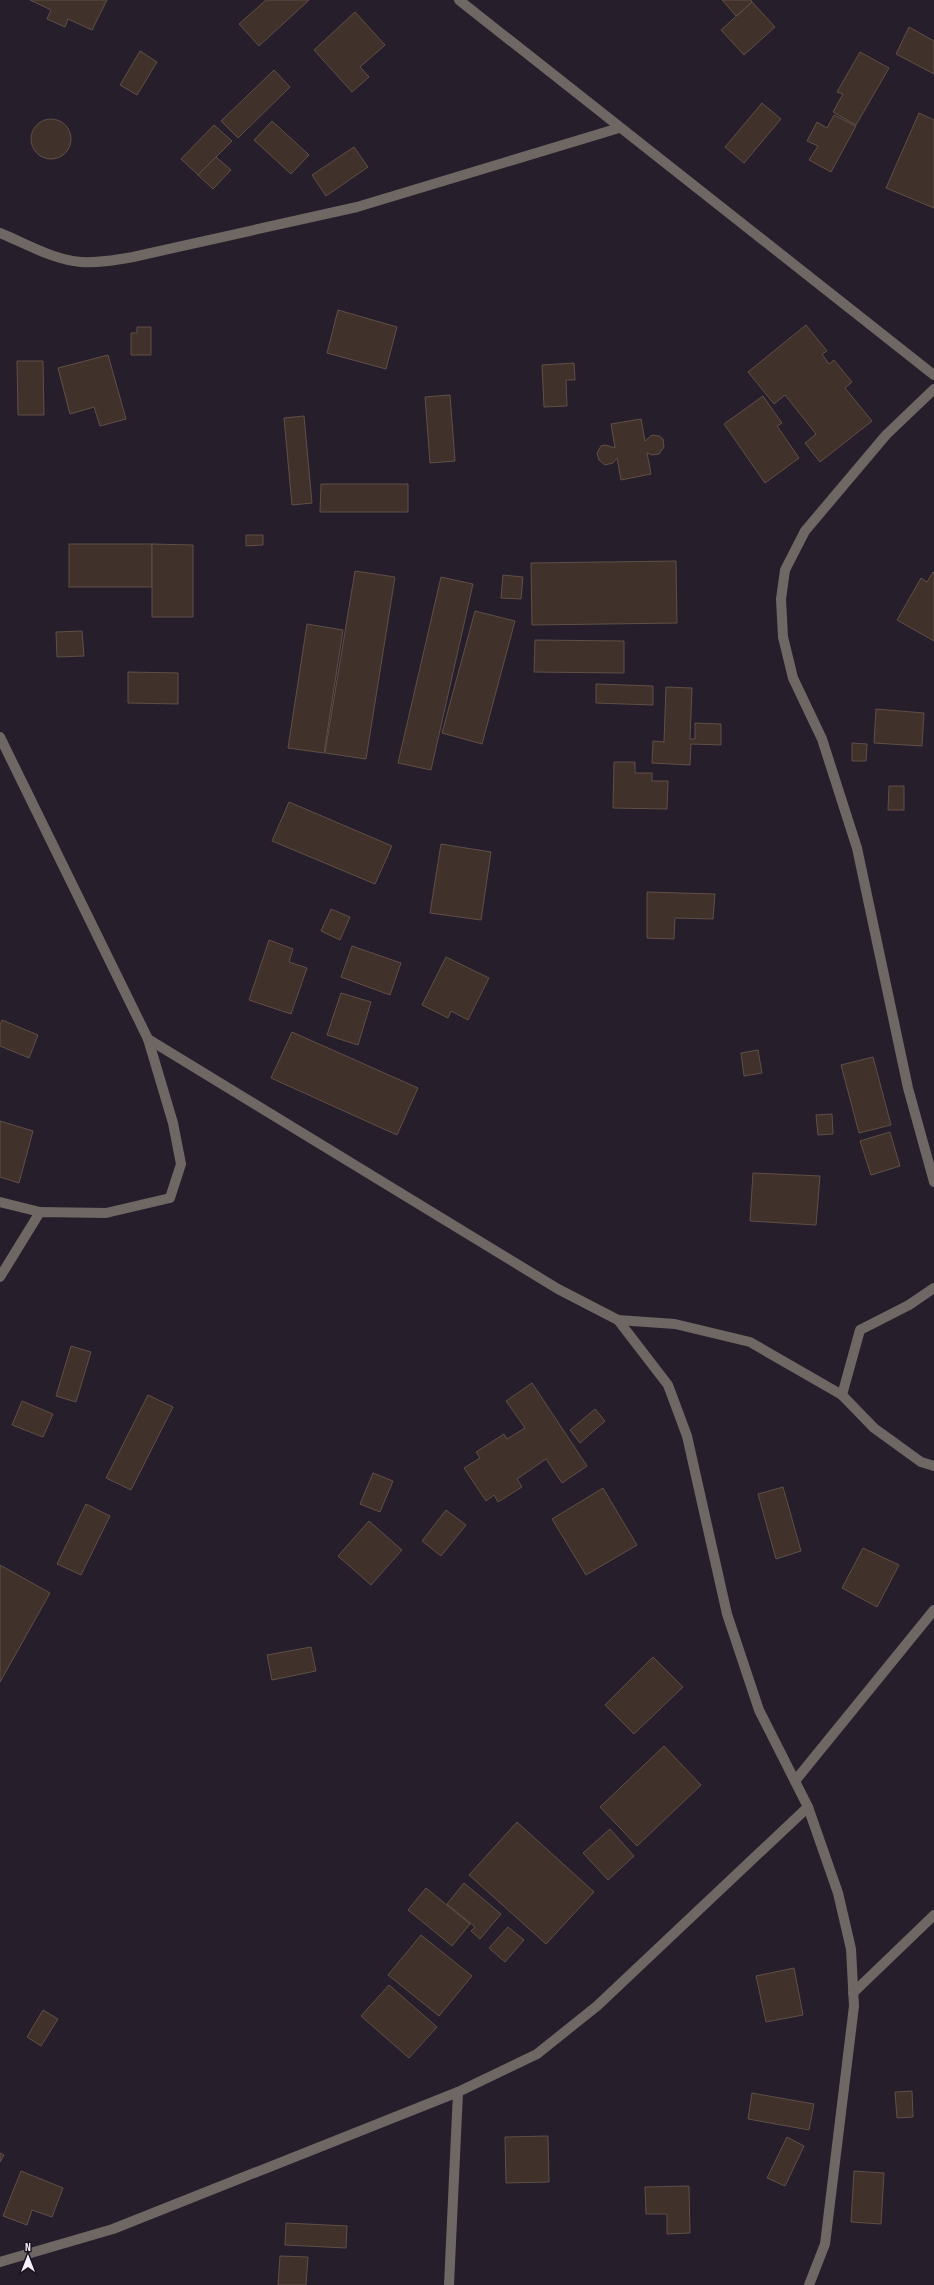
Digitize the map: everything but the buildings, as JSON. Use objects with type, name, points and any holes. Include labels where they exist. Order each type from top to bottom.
[{"type":"street","points":[[459,0],[619,128],[934,375]]},
{"type":"street","points":[[0,233],[60,258],[80,262],[108,261],[133,257],[357,207],[619,128]]},
{"type":"street","points":[[934,389],[886,435],[805,531],[785,570],[781,599],[783,637],[793,678],[822,740],[857,848],[908,1088],[934,1182]]},
{"type":"street","points":[[0,737],[148,1039],[173,1123],[181,1164],[170,1198],[106,1213],[40,1212],[0,1202]]},
{"type":"street","points":[[148,1039],[558,1289],[618,1320],[675,1324],[750,1342],[842,1395],[874,1428],[921,1462],[934,1466]]},
{"type":"street","points":[[0,1277],[40,1212]]},
{"type":"street","points":[[842,1395],[860,1330],[909,1305],[934,1288]]},
{"type":"street","points":[[618,1320],[668,1385],[688,1436],[727,1614],[759,1710],[808,1807],[838,1893],[851,1949],[854,2006],[825,2244],[809,2285]]},
{"type":"street","points":[[795,1781],[934,1610]]},
{"type":"street","points":[[0,2262],[113,2229],[458,2092],[537,2054],[591,2010],[808,1807]]},
{"type":"street","points":[[853,1993],[934,1915]]},
{"type":"street","points":[[449,2285],[458,2092]]}]
